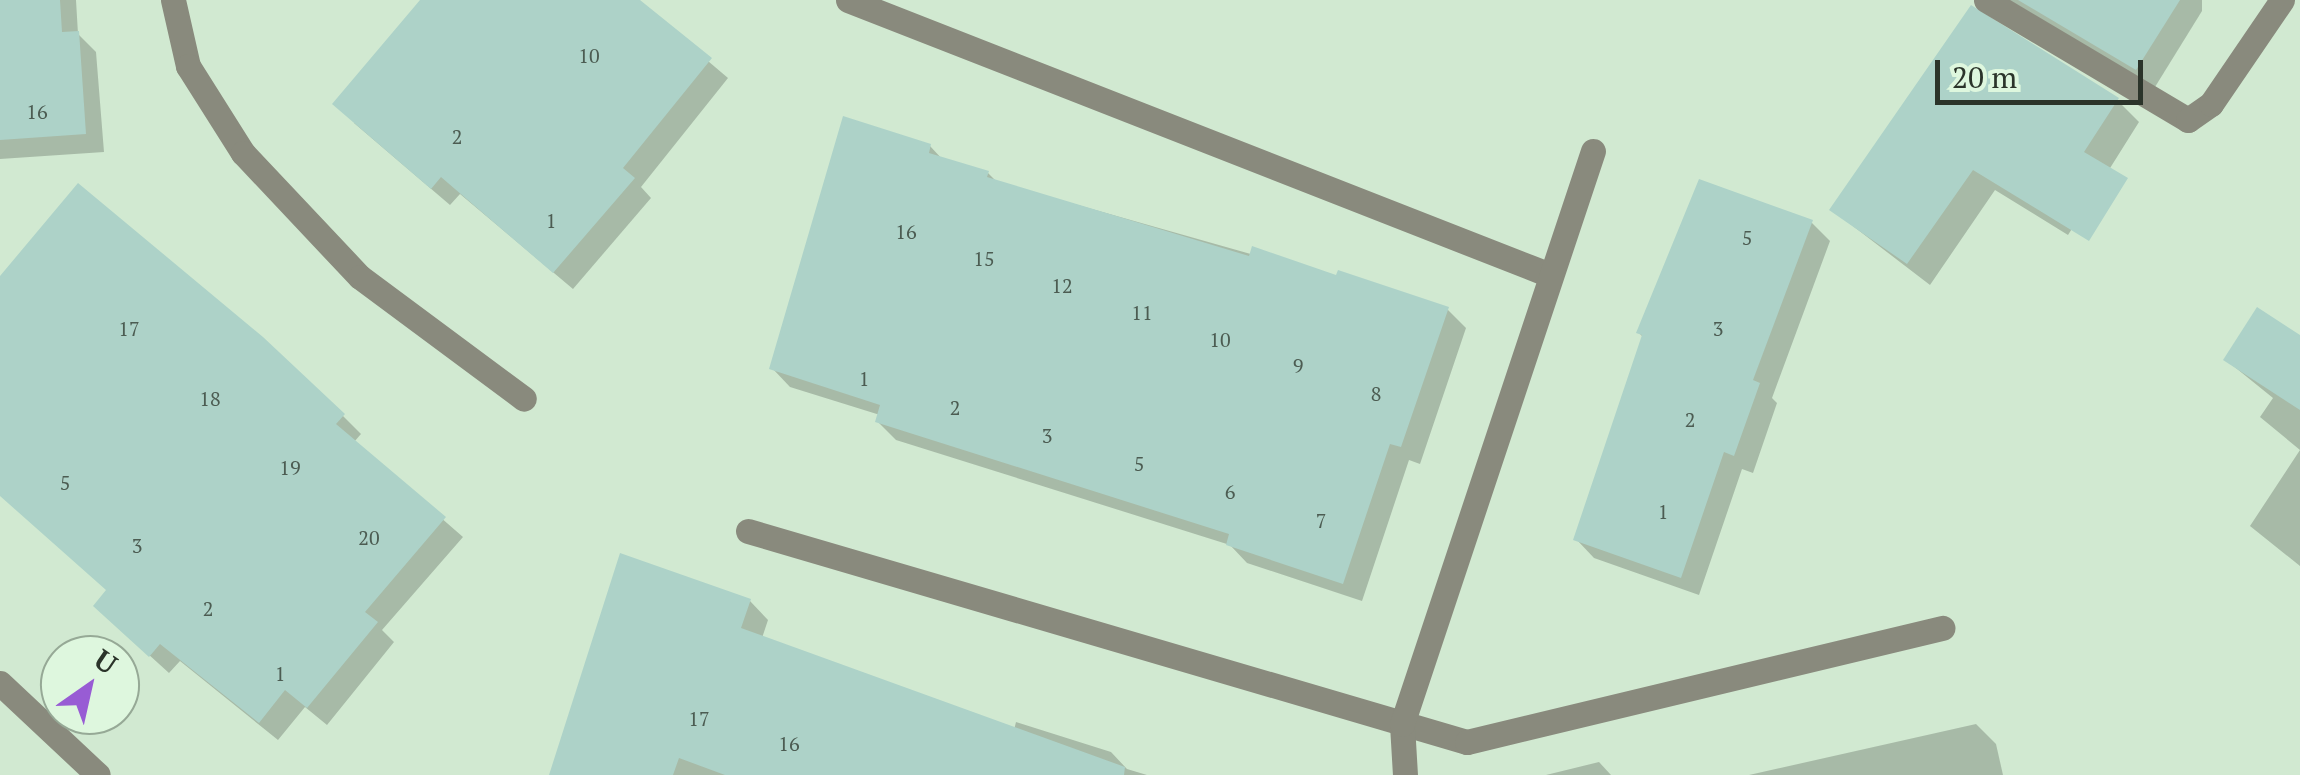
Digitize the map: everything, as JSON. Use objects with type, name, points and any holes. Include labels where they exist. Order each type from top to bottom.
[{"type":"street","points":[[173,0],[188,66],[243,153],[360,277],[524,399]]},
{"type":"street","points":[[848,0],[1550,276]]},
{"type":"street","points":[[1986,0],[2188,120],[2211,104],[2282,0]]},
{"type":"street","points":[[1404,775],[1402,724],[1593,151]]},
{"type":"street","points":[[748,530],[1467,742],[1530,731],[1943,628]]},
{"type":"street","points":[[0,683],[98,775]]},
{"type":"building","points":[[0,0],[60,0],[62,32],[79,31],[86,134],[0,140]]},
{"type":"building","points":[[420,0],[640,0],[712,58],[623,168],[635,178],[553,273],[441,177],[431,189],[332,104]]},
{"type":"building","points":[[2018,0],[2180,0],[2136,70]]},
{"type":"building","points":[[1971,5],[2119,98],[2084,152],[2128,178],[2089,241],[1973,170],[1907,264],[1829,210]]},
{"type":"building","points":[[843,116],[931,144],[929,153],[989,171],[987,177],[1249,256],[1252,246],[1336,275],[1338,270],[1449,307],[1401,447],[1390,444],[1343,584],[1226,545],[1229,534],[875,422],[880,405],[769,369]]},
{"type":"building","points":[[1699,179],[1813,220],[1753,380],[1760,383],[1734,456],[1724,452],[1681,578],[1573,540],[1642,335],[1636,333]]},
{"type":"building","points":[[78,183],[263,337],[345,414],[336,424],[446,517],[365,612],[378,622],[307,708],[285,690],[259,723],[160,644],[149,657],[140,649],[140,635],[125,635],[93,606],[106,590],[0,496],[0,276]]},
{"type":"building","points":[[2257,307],[2300,335],[2300,410],[2223,360]]},
{"type":"building","points":[[620,553],[751,599],[741,628],[1125,767],[1124,775],[725,775],[679,758],[673,775],[549,775]]}]
